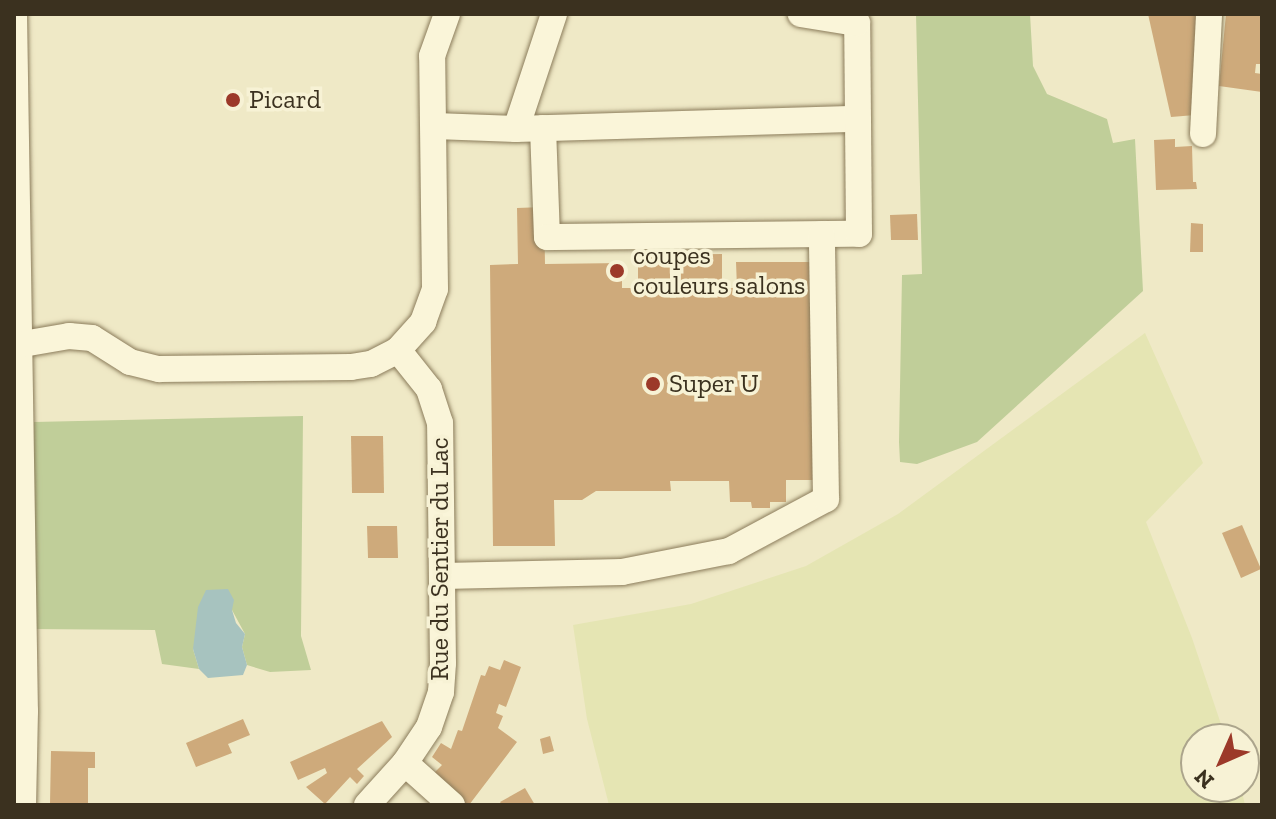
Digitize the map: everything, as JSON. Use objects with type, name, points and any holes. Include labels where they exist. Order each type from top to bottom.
[{"type":"street","points":[[14,14],[25,711],[23,805]]},
{"type":"street","points":[[17,345],[69,336],[92,338],[130,362],[159,369],[351,367],[371,364],[398,350],[423,322],[435,289],[432,56],[447,14]]},
{"type":"street","points":[[516,129],[554,14]]},
{"type":"street","points":[[543,128],[547,237],[859,234],[858,19],[801,14]]},
{"type":"street","points":[[1203,134],[1209,14]]},
{"type":"street","points":[[435,126],[516,129],[858,119]]},
{"type":"street","points":[[443,576],[622,572],[729,551],[826,499],[822,234]]},
{"type":"street","name":"Rue du Sentier du Lac","points":[[367,805],[405,763],[429,727],[441,692],[443,576],[436,405],[417,371],[398,350]]},
{"type":"street","points":[[405,763],[452,805]]},
{"type":"green space","points":[[916,14],[1030,14],[1033,66],[1047,94],[1107,119],[1113,143],[1135,139],[1143,291],[977,442],[917,464],[900,462],[899,442],[902,275],[922,274]]},
{"type":"green space","points":[[1145,333],[1203,463],[1146,522],[1192,638],[1221,723],[1180,723],[1180,803],[1245,805],[609,805],[587,719],[573,625],[691,604],[806,566],[898,514]]},
{"type":"green space","points":[[303,416],[301,636],[311,670],[270,672],[247,665],[242,647],[245,634],[232,610],[193,649],[199,669],[162,664],[155,630],[31,629],[34,422]]},
{"type":"water","points":[[228,589],[234,600],[232,610],[236,623],[245,634],[242,647],[247,665],[243,675],[208,678],[199,669],[193,649],[198,607],[206,590]]},
{"type":"building","points":[[1148,14],[1197,14],[1195,115],[1171,117]]},
{"type":"building","points":[[1226,14],[1262,14],[1262,64],[1256,64],[1255,73],[1262,74],[1262,92],[1219,86]]},
{"type":"building","points":[[1175,139],[1175,147],[1192,146],[1193,182],[1196,182],[1197,189],[1156,190],[1154,140]]},
{"type":"building","name":"Super U","points":[[544,207],[545,264],[622,263],[622,288],[638,288],[638,255],[722,254],[722,288],[737,288],[736,262],[813,262],[815,480],[786,480],[786,502],[770,502],[770,508],[752,508],[751,502],[730,502],[729,481],[670,481],[671,491],[596,491],[582,500],[554,500],[555,546],[493,546],[490,265],[518,264],[517,208]]},
{"type":"building","points":[[917,214],[918,240],[891,240],[890,215]]},
{"type":"building","points":[[1191,223],[1203,224],[1203,252],[1190,252]]},
{"type":"building","points":[[351,436],[383,436],[384,493],[352,493]]},
{"type":"building","points":[[1242,525],[1261,569],[1241,578],[1222,533]]},
{"type":"building","points":[[367,526],[397,526],[398,558],[368,558]]},
{"type":"building","points":[[504,660],[521,667],[506,707],[499,704],[496,713],[503,716],[498,728],[517,742],[469,805],[459,805],[429,778],[442,765],[432,757],[441,743],[451,749],[458,730],[462,731],[481,675],[485,676],[489,666],[500,670]]},
{"type":"building","points":[[243,719],[250,735],[228,744],[232,753],[196,767],[186,743]]},
{"type":"building","points":[[382,721],[392,737],[357,769],[364,776],[357,784],[350,777],[325,804],[306,787],[327,773],[325,768],[298,780],[290,762]]},
{"type":"building","points":[[550,736],[554,751],[543,754],[540,739]]},
{"type":"building","points":[[51,751],[95,752],[95,768],[88,768],[88,803],[50,804]]},
{"type":"building","points":[[525,788],[535,805],[502,805],[500,802]]},
{"type":"place","name":"Picard","points":[[233,100]]},
{"type":"place","name":"coupes couleurs salons","points":[[617,271]]},
{"type":"place","name":"Super U","points":[[653,384]]}]
